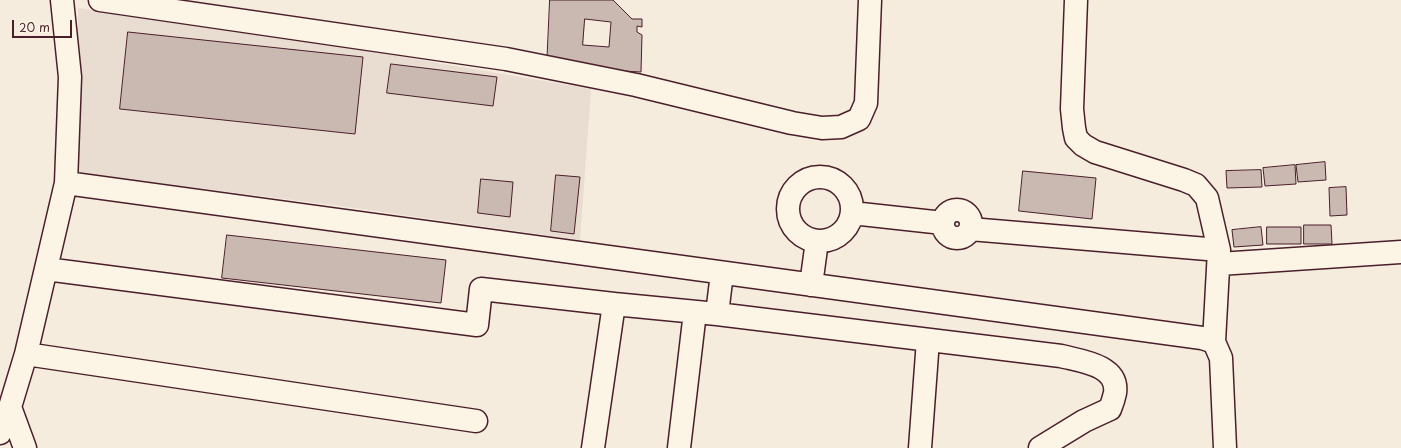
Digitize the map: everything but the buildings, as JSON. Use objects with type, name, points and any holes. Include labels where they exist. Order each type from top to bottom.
[{"type":"street","points":[[0,434],[26,354],[66,183],[70,77],[62,0]]},
{"type":"street","points":[[100,0],[506,59],[636,85],[792,123],[822,128],[841,127],[859,119],[866,104],[870,0]]},
{"type":"street","points":[[1076,0],[1072,109],[1076,138],[1083,145],[1095,152],[1196,185],[1207,198],[1219,257],[1214,342],[1218,348],[1221,358],[1225,448]]},
{"type":"street","points":[[813,178],[824,178],[833,180],[842,185],[848,193],[852,213],[849,222],[840,234],[827,240],[817,241],[807,238],[799,233],[792,225],[788,206],[791,196],[796,188],[804,181],[813,178]]},
{"type":"street","points":[[66,183],[1150,330],[1202,338],[1214,342]]},
{"type":"street","points":[[852,213],[943,223],[947,233],[952,237],[963,236],[970,229],[1219,257],[1401,252]]},
{"type":"street","points":[[811,285],[817,241]]},
{"type":"street","points":[[46,269],[477,325],[481,289],[717,314],[1061,356],[1100,367],[1113,377],[1116,393],[1110,408],[1040,448]]},
{"type":"street","points":[[717,314],[722,273]]},
{"type":"street","points":[[593,448],[614,304]]},
{"type":"street","points":[[679,448],[695,312]]},
{"type":"street","points":[[920,448],[928,340]]},
{"type":"street","points":[[26,354],[476,421]]},
{"type":"street","points":[[10,407],[26,448]]},
{"type":"shaded area","points":[[78,8],[314,42],[591,89],[580,240],[333,205],[78,173]]}]
